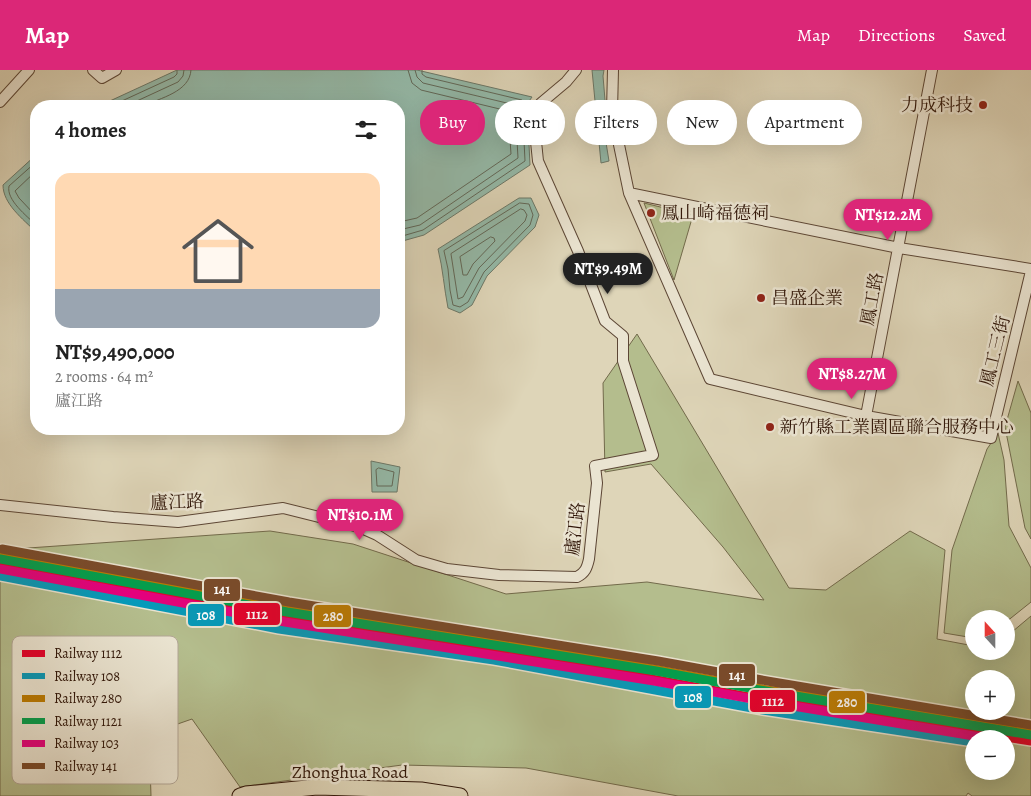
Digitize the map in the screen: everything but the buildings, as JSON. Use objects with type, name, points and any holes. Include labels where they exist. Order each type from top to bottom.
[{"type":"main road","name":"Zhonghua Road","points":[[240,796],[317,787],[421,790],[460,796]]},
{"type":"street","points":[[0,102],[29,70]]},
{"type":"street","points":[[93,70],[102,78],[116,70]]},
{"type":"street","name":"廬江路","points":[[0,505],[178,522],[283,508],[359,527],[377,535],[416,560],[447,569],[499,575],[577,577],[583,574],[589,559],[597,483],[595,466],[653,455],[623,362],[623,336],[605,321],[578,251],[538,161],[534,122],[536,110],[576,70]]},
{"type":"street","points":[[613,70],[612,111],[629,193],[710,379],[866,416]]},
{"type":"street","name":"鳳工路","points":[[866,416],[932,70]]},
{"type":"street","points":[[629,193],[899,248],[1031,270]]},
{"type":"street","name":"鳳工三街","points":[[866,416],[991,438],[1031,270]]},
{"type":"shaded area","points":[[644,203],[693,215],[674,280]]},
{"type":"shaded area","points":[[637,334],[789,588],[826,590],[910,531],[945,550],[937,639],[965,644],[965,660],[1015,660],[1015,629],[1031,616],[1031,796],[972,796],[968,793],[966,796],[678,796],[526,768],[402,765],[240,787],[192,719],[178,724],[178,636],[12,636],[12,784],[151,784],[151,796],[0,796],[0,550],[270,531],[353,544],[506,594],[647,582],[764,600],[723,547],[651,464],[605,472],[603,383]]},
{"type":"shaded area","points":[[1018,381],[1031,413],[1031,539],[1025,528],[1005,427]]},
{"type":"shaded area","points":[[998,433],[1004,460],[1009,526],[1031,568],[1031,602],[1015,615],[1015,610],[965,610],[965,636],[944,633],[952,550],[987,449]]},
{"type":"water","points":[[177,70],[417,70],[532,97],[530,100],[495,100],[495,145],[529,145],[530,165],[424,235],[405,240],[405,100],[112,100]]},
{"type":"water","points":[[592,70],[604,70],[605,100],[595,100]]},
{"type":"water","points":[[599,145],[606,145],[609,161],[601,163]]},
{"type":"water","points":[[30,160],[30,226],[6,199],[3,185]]},
{"type":"water","points":[[519,198],[531,198],[539,215],[535,227],[487,276],[472,305],[460,313],[448,308],[438,249]]},
{"type":"water","points":[[371,461],[400,467],[397,492],[372,492]]},
{"type":"rail line","name":"141","points":[[2,549],[289,602],[658,661],[1031,725]]},
{"type":"rail line","name":"280","points":[[2,556],[283,609],[497,640],[767,690],[1031,731]]},
{"type":"rail line","name":"1121","points":[[0,559],[287,612],[656,671],[1031,735]]},
{"type":"rail line","name":"1112","points":[[0,566],[281,619],[496,650],[765,700],[1031,741]]},
{"type":"rail line","name":"103","points":[[0,569],[285,622],[654,681],[965,735]]},
{"type":"rail line","name":"108","points":[[0,576],[279,629],[494,660],[763,710],[965,741]]},
{"type":"place","name":"力成科技","points":[[983,105]]},
{"type":"place","name":"鳳山崎福德祠","points":[[651,213]]},
{"type":"place","name":"昌盛企業","points":[[761,298]]},
{"type":"place","name":"新竹縣工業園區聯合服務中心","points":[[770,427]]}]
